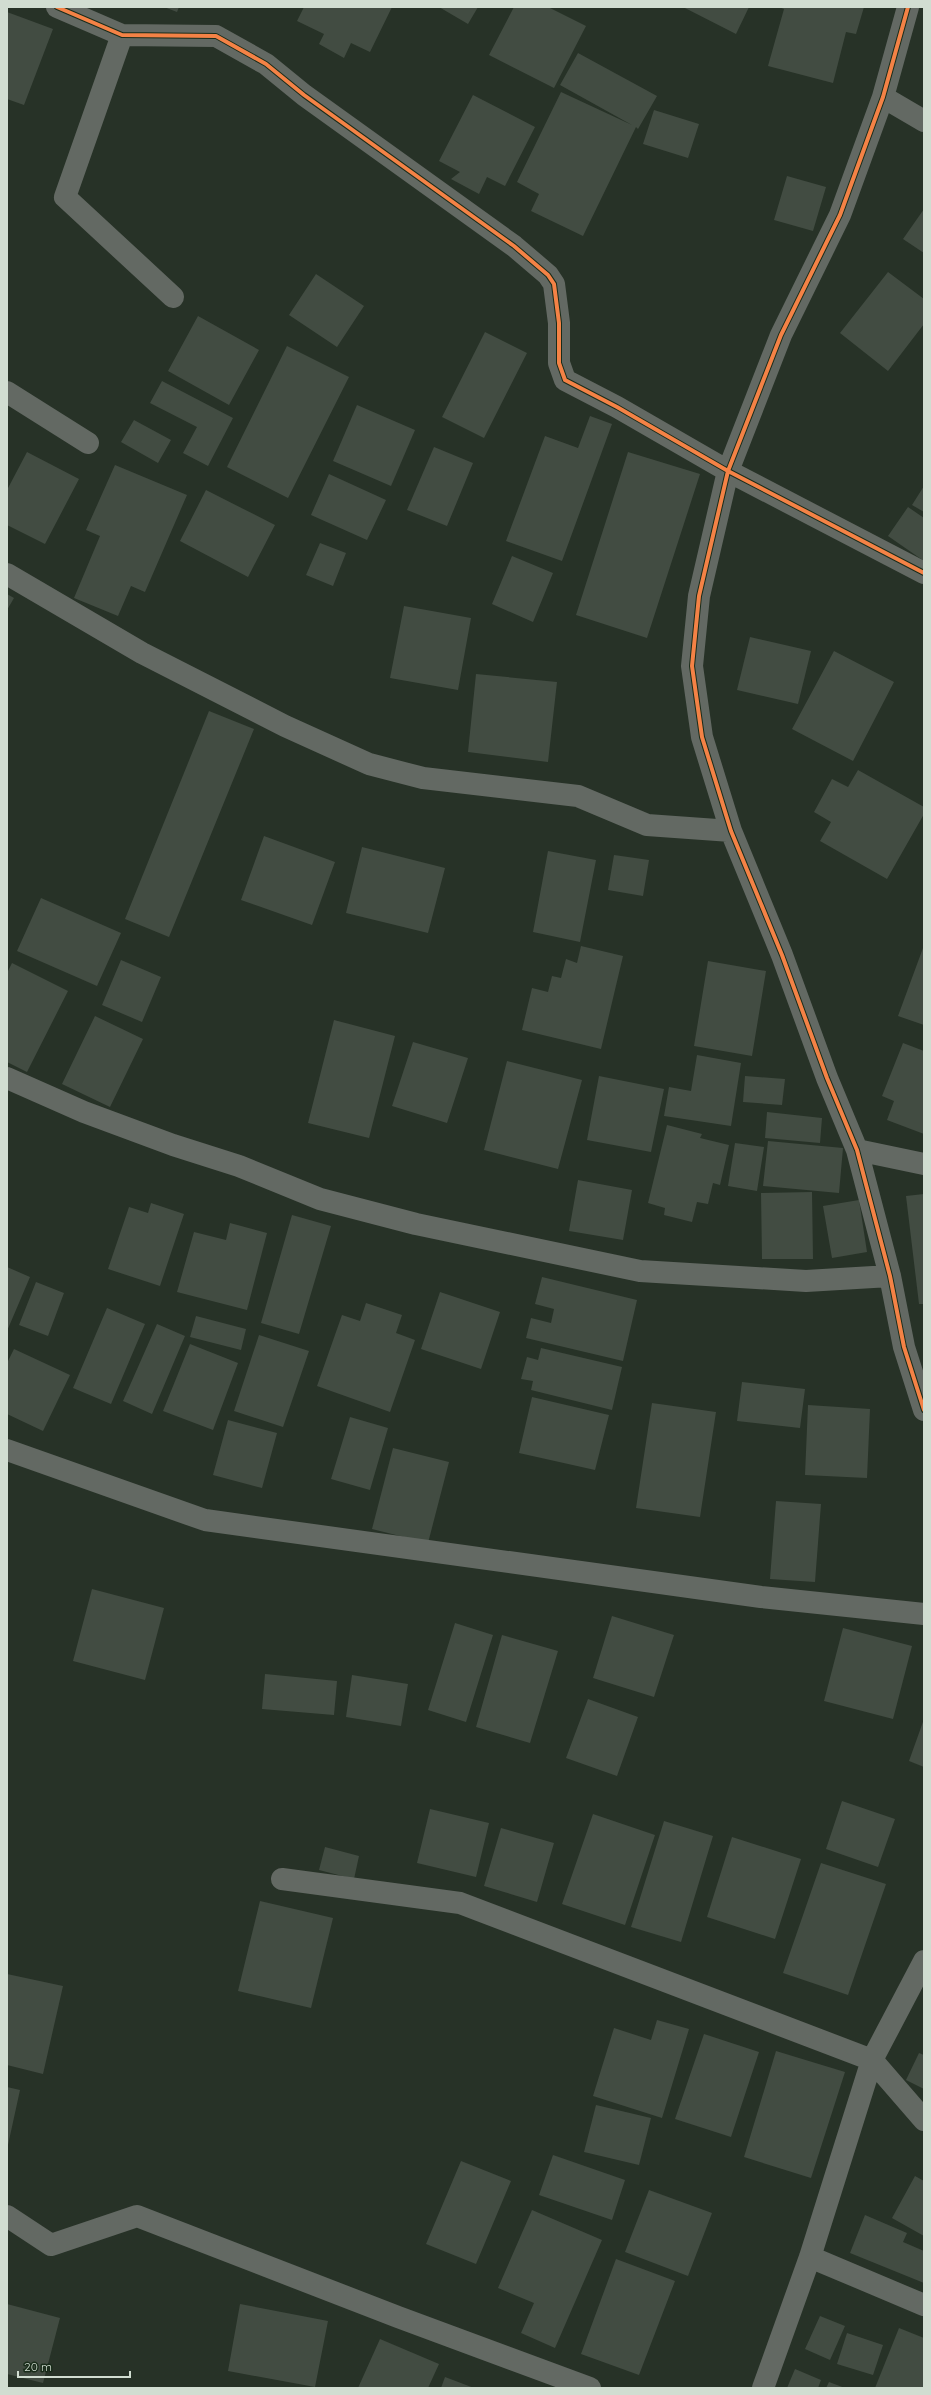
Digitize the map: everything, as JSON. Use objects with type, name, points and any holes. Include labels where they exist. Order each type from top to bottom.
[{"type":"street","points":[[57,7],[122,35],[216,36],[266,64],[304,95],[514,246],[548,275],[554,284],[559,323],[559,363],[565,380],[617,407],[728,471],[924,573]]},
{"type":"street","points":[[908,7],[883,96],[840,215],[781,335],[728,471],[699,596],[692,666],[702,737],[731,831],[782,955],[827,1078],[857,1150],[890,1276],[904,1347],[924,1410]]},
{"type":"street","points":[[122,35],[65,197],[173,297]]},
{"type":"street","points":[[883,96],[924,122]]},
{"type":"street","points":[[7,392],[88,443]]},
{"type":"street","points":[[7,574],[142,653],[285,726],[369,764],[423,778],[578,796],[648,825],[731,831]]},
{"type":"street","points":[[7,1078],[84,1112],[173,1145],[239,1166],[320,1199],[416,1224],[640,1271],[806,1281],[890,1276]]},
{"type":"street","points":[[857,1150],[924,1164]]},
{"type":"street","points":[[7,1450],[205,1520],[754,1596],[924,1614]]},
{"type":"street","points":[[282,1879],[460,1903],[872,2060],[924,2120]]},
{"type":"street","points":[[763,2388],[810,2257],[872,2060],[924,1961]]},
{"type":"street","points":[[7,2216],[51,2245],[138,2216],[391,2315],[590,2388]]},
{"type":"street","points":[[810,2257],[924,2305]]},
{"type":"building","points":[[164,7],[179,7],[177,12]]},
{"type":"building","points":[[304,7],[392,7],[370,52],[351,43],[344,58],[319,44],[324,34],[297,21]]},
{"type":"building","points":[[439,7],[478,7],[468,24]]},
{"type":"building","points":[[514,7],[548,7],[586,26],[554,88],[489,55]]},
{"type":"building","points":[[683,7],[749,7],[736,34]]},
{"type":"building","points":[[779,7],[864,7],[856,34],[846,32],[833,83],[768,66],[784,9]]},
{"type":"building","points":[[7,12],[53,29],[24,105],[7,99]]},
{"type":"building","points":[[578,53],[657,96],[638,129],[636,127],[583,236],[531,211],[539,194],[517,182],[561,92],[632,125],[560,85]]},
{"type":"building","points":[[473,95],[535,127],[505,186],[487,177],[479,194],[451,179],[460,172],[439,161]]},
{"type":"building","points":[[654,110],[699,124],[688,158],[643,144]]},
{"type":"building","points":[[787,176],[826,187],[813,231],[774,220]]},
{"type":"building","points":[[924,209],[924,253],[903,239]]},
{"type":"building","points":[[888,272],[924,299],[924,324],[888,371],[840,333]]},
{"type":"building","points":[[316,274],[364,306],[337,347],[289,315]]},
{"type":"building","points":[[198,316],[259,350],[229,405],[168,371]]},
{"type":"building","points":[[485,332],[527,353],[484,438],[442,417]]},
{"type":"building","points":[[287,346],[349,377],[288,498],[227,467]]},
{"type":"building","points":[[162,381],[233,418],[208,466],[183,453],[197,427],[150,403]]},
{"type":"building","points":[[357,405],[415,430],[391,486],[333,461]]},
{"type":"building","points":[[590,416],[612,424],[562,561],[506,541],[545,436],[578,448]]},
{"type":"building","points":[[134,420],[171,440],[158,463],[121,442]]},
{"type":"building","points":[[434,447],[473,463],[447,526],[407,510]]},
{"type":"building","points":[[27,452],[79,479],[45,544],[7,525],[7,490]]},
{"type":"building","points":[[628,452],[700,474],[647,638],[576,615]]},
{"type":"building","points":[[115,465],[187,495],[145,592],[131,586],[118,616],[74,598],[100,536],[86,530]]},
{"type":"building","points":[[329,474],[386,500],[367,540],[311,515]]},
{"type":"building","points":[[924,486],[924,512],[912,505]]},
{"type":"building","points":[[206,490],[275,525],[248,577],[180,541]]},
{"type":"building","points":[[908,507],[924,518],[924,561],[888,536]]},
{"type":"building","points":[[320,543],[346,553],[333,586],[306,575]]},
{"type":"building","points":[[512,556],[553,573],[533,622],[492,604]]},
{"type":"building","points":[[7,594],[14,598],[7,610]]},
{"type":"building","points":[[404,606],[471,618],[458,690],[390,678]]},
{"type":"building","points":[[750,637],[811,651],[798,704],[737,690]]},
{"type":"building","points":[[834,651],[894,682],[853,761],[792,729]]},
{"type":"building","points":[[476,674],[557,682],[548,762],[468,752]]},
{"type":"building","points":[[209,711],[254,729],[169,937],[125,919]]},
{"type":"building","points":[[858,770],[924,807],[924,814],[887,879],[820,841],[831,822],[814,812],[832,779],[848,787]]},
{"type":"building","points":[[264,836],[335,862],[312,925],[241,900]]},
{"type":"building","points":[[362,847],[445,868],[428,933],[346,913]]},
{"type":"building","points":[[548,851],[596,860],[580,942],[533,932]]},
{"type":"building","points":[[614,855],[649,860],[643,896],[608,890]]},
{"type":"building","points":[[41,898],[121,933],[97,986],[17,951]]},
{"type":"building","points":[[581,946],[623,956],[601,1049],[522,1030],[532,988],[548,992],[552,976],[561,978],[566,959],[577,963]]},
{"type":"building","points":[[923,948],[924,949],[924,1025],[898,1016]]},
{"type":"building","points":[[121,960],[161,977],[142,1022],[102,1005]]},
{"type":"building","points":[[708,961],[766,971],[752,1056],[694,1046]]},
{"type":"building","points":[[12,963],[68,991],[27,1072],[7,1062],[7,973]]},
{"type":"building","points":[[95,1016],[143,1039],[110,1107],[62,1084]]},
{"type":"building","points":[[334,1020],[395,1036],[369,1138],[308,1123]]},
{"type":"building","points":[[413,1042],[468,1058],[447,1123],[392,1106]]},
{"type":"building","points":[[903,1043],[924,1051],[924,1134],[887,1120],[894,1101],[882,1096]]},
{"type":"building","points":[[697,1055],[741,1063],[731,1126],[664,1116],[669,1087],[691,1091]]},
{"type":"building","points":[[507,1061],[582,1080],[558,1169],[484,1150]]},
{"type":"building","points":[[599,1076],[664,1089],[651,1152],[587,1140]]},
{"type":"building","points":[[745,1076],[785,1079],[782,1105],[743,1102]]},
{"type":"building","points":[[767,1112],[822,1118],[820,1143],[765,1138]]},
{"type":"building","points":[[667,1125],[702,1134],[700,1138],[729,1145],[720,1185],[713,1183],[708,1204],[697,1202],[692,1222],[664,1215],[665,1208],[648,1203]]},
{"type":"building","points":[[768,1141],[843,1148],[839,1193],[763,1186]]},
{"type":"building","points":[[735,1143],[764,1147],[757,1191],[728,1186]]},
{"type":"building","points":[[578,1180],[632,1190],[623,1240],[569,1231]]},
{"type":"building","points":[[812,1192],[813,1259],[762,1259],[761,1193]]},
{"type":"building","points":[[924,1194],[924,1304],[919,1304],[906,1196]]},
{"type":"building","points":[[859,1200],[867,1252],[832,1258],[823,1206]]},
{"type":"building","points":[[151,1203],[184,1214],[160,1286],[108,1269],[129,1207],[148,1213]]},
{"type":"building","points":[[292,1215],[331,1226],[299,1334],[261,1323]]},
{"type":"building","points":[[230,1223],[267,1233],[247,1310],[177,1292],[194,1232],[226,1240]]},
{"type":"building","points":[[7,1267],[30,1277],[7,1331]]},
{"type":"building","points":[[542,1277],[637,1300],[623,1361],[526,1338],[531,1318],[551,1323],[554,1309],[535,1304]]},
{"type":"building","points":[[36,1282],[64,1293],[48,1336],[19,1325]]},
{"type":"building","points":[[440,1292],[500,1312],[481,1369],[421,1349]]},
{"type":"building","points":[[366,1303],[402,1315],[396,1333],[415,1340],[390,1412],[317,1386],[342,1315],[360,1321]]},
{"type":"building","points":[[107,1308],[145,1324],[111,1404],[73,1388]]},
{"type":"building","points":[[196,1316],[246,1329],[241,1350],[190,1337]]},
{"type":"building","points":[[157,1324],[185,1336],[152,1414],[123,1401]]},
{"type":"building","points":[[259,1335],[309,1351],[283,1427],[234,1411]]},
{"type":"building","points":[[190,1344],[238,1363],[213,1430],[163,1411]]},
{"type":"building","points":[[541,1348],[622,1367],[612,1410],[531,1390],[533,1381],[521,1379],[527,1357],[538,1360]]},
{"type":"building","points":[[14,1349],[70,1375],[43,1431],[7,1414],[7,1363]]},
{"type":"building","points":[[742,1382],[805,1389],[800,1428],[737,1421]]},
{"type":"building","points":[[532,1397],[609,1415],[595,1470],[519,1453]]},
{"type":"building","points":[[652,1403],[716,1412],[700,1517],[636,1508]]},
{"type":"building","points":[[808,1405],[870,1409],[867,1478],[805,1475]]},
{"type":"building","points":[[350,1417],[388,1428],[370,1490],[331,1479]]},
{"type":"building","points":[[228,1420],[277,1433],[262,1488],[213,1475]]},
{"type":"building","points":[[393,1448],[449,1462],[428,1543],[372,1529]]},
{"type":"building","points":[[776,1501],[821,1504],[815,1582],[770,1579]]},
{"type":"building","points":[[92,1589],[164,1608],[145,1680],[73,1661]]},
{"type":"building","points":[[612,1616],[674,1635],[654,1697],[593,1678]]},
{"type":"building","points":[[455,1623],[493,1635],[466,1722],[428,1710]]},
{"type":"building","points":[[843,1628],[912,1646],[893,1719],[824,1701]]},
{"type":"building","points":[[502,1635],[558,1651],[530,1743],[476,1727]]},
{"type":"building","points":[[265,1674],[337,1681],[334,1715],[262,1709]]},
{"type":"building","points":[[352,1675],[408,1684],[401,1726],[346,1717]]},
{"type":"building","points":[[588,1699],[638,1717],[617,1776],[566,1758]]},
{"type":"building","points":[[924,1719],[924,1767],[909,1761]]},
{"type":"building","points":[[842,1801],[895,1819],[878,1867],[826,1849]]},
{"type":"building","points":[[430,1809],[489,1823],[476,1877],[417,1863]]},
{"type":"building","points":[[593,1814],[655,1835],[625,1925],[562,1904]]},
{"type":"building","points":[[664,1821],[713,1836],[681,1942],[631,1927]]},
{"type":"building","points":[[501,1828],[554,1843],[537,1902],[484,1886]]},
{"type":"building","points":[[732,1837],[801,1859],[775,1939],[707,1917]]},
{"type":"building","points":[[325,1847],[359,1856],[354,1879],[319,1870]]},
{"type":"building","points":[[821,1863],[886,1884],[848,1995],[783,1973]]},
{"type":"building","points":[[260,1901],[333,1918],[311,2008],[238,1991]]},
{"type":"building","points":[[7,1974],[63,1986],[43,2074],[7,2065]]},
{"type":"building","points":[[657,2020],[689,2029],[662,2118],[593,2096],[614,2028],[651,2040]]},
{"type":"building","points":[[704,2034],[759,2052],[731,2137],[675,2119]]},
{"type":"building","points":[[776,2051],[845,2072],[811,2178],[744,2157]]},
{"type":"building","points":[[919,2053],[924,2055],[924,2089],[906,2080]]},
{"type":"building","points":[[7,2087],[20,2090],[8,2145],[7,2145]]},
{"type":"building","points":[[596,2105],[651,2118],[639,2165],[584,2152]]},
{"type":"building","points":[[553,2155],[625,2180],[612,2220],[539,2195]]},
{"type":"building","points":[[461,2161],[511,2181],[476,2264],[426,2244]]},
{"type":"building","points":[[915,2176],[924,2181],[924,2236],[892,2218]]},
{"type":"building","points":[[649,2190],[712,2213],[688,2276],[625,2252]]},
{"type":"building","points":[[532,2210],[602,2240],[555,2348],[521,2333],[534,2303],[498,2288]]},
{"type":"building","points":[[865,2215],[907,2233],[903,2242],[924,2251],[924,2283],[850,2253]]},
{"type":"building","points":[[616,2259],[675,2281],[639,2375],[581,2354]]},
{"type":"building","points":[[7,2304],[60,2318],[43,2383],[7,2374]]},
{"type":"building","points":[[240,2304],[328,2321],[315,2387],[228,2371]]},
{"type":"building","points":[[820,2316],[845,2326],[830,2360],[805,2349]]},
{"type":"building","points":[[899,2328],[924,2338],[924,2388],[875,2388]]},
{"type":"building","points":[[847,2333],[883,2345],[873,2375],[837,2364]]},
{"type":"building","points":[[380,2339],[439,2364],[428,2388],[358,2388]]},
{"type":"building","points":[[795,2369],[821,2380],[818,2388],[787,2388]]},
{"type":"building","points":[[445,2377],[474,2388],[441,2388]]},
{"type":"building","points":[[829,2382],[845,2388],[826,2388]]},
{"type":"cycle path","points":[[57,7],[122,35],[216,36],[266,64],[304,95],[514,246],[548,275],[554,284],[559,323],[559,363],[565,380],[617,407],[728,471],[924,573]]},
{"type":"cycle path","points":[[908,7],[883,97],[840,215],[781,335],[728,471],[699,596],[692,666],[702,737],[731,831],[782,955],[827,1078],[857,1150],[890,1276],[904,1347],[924,1410]]}]
